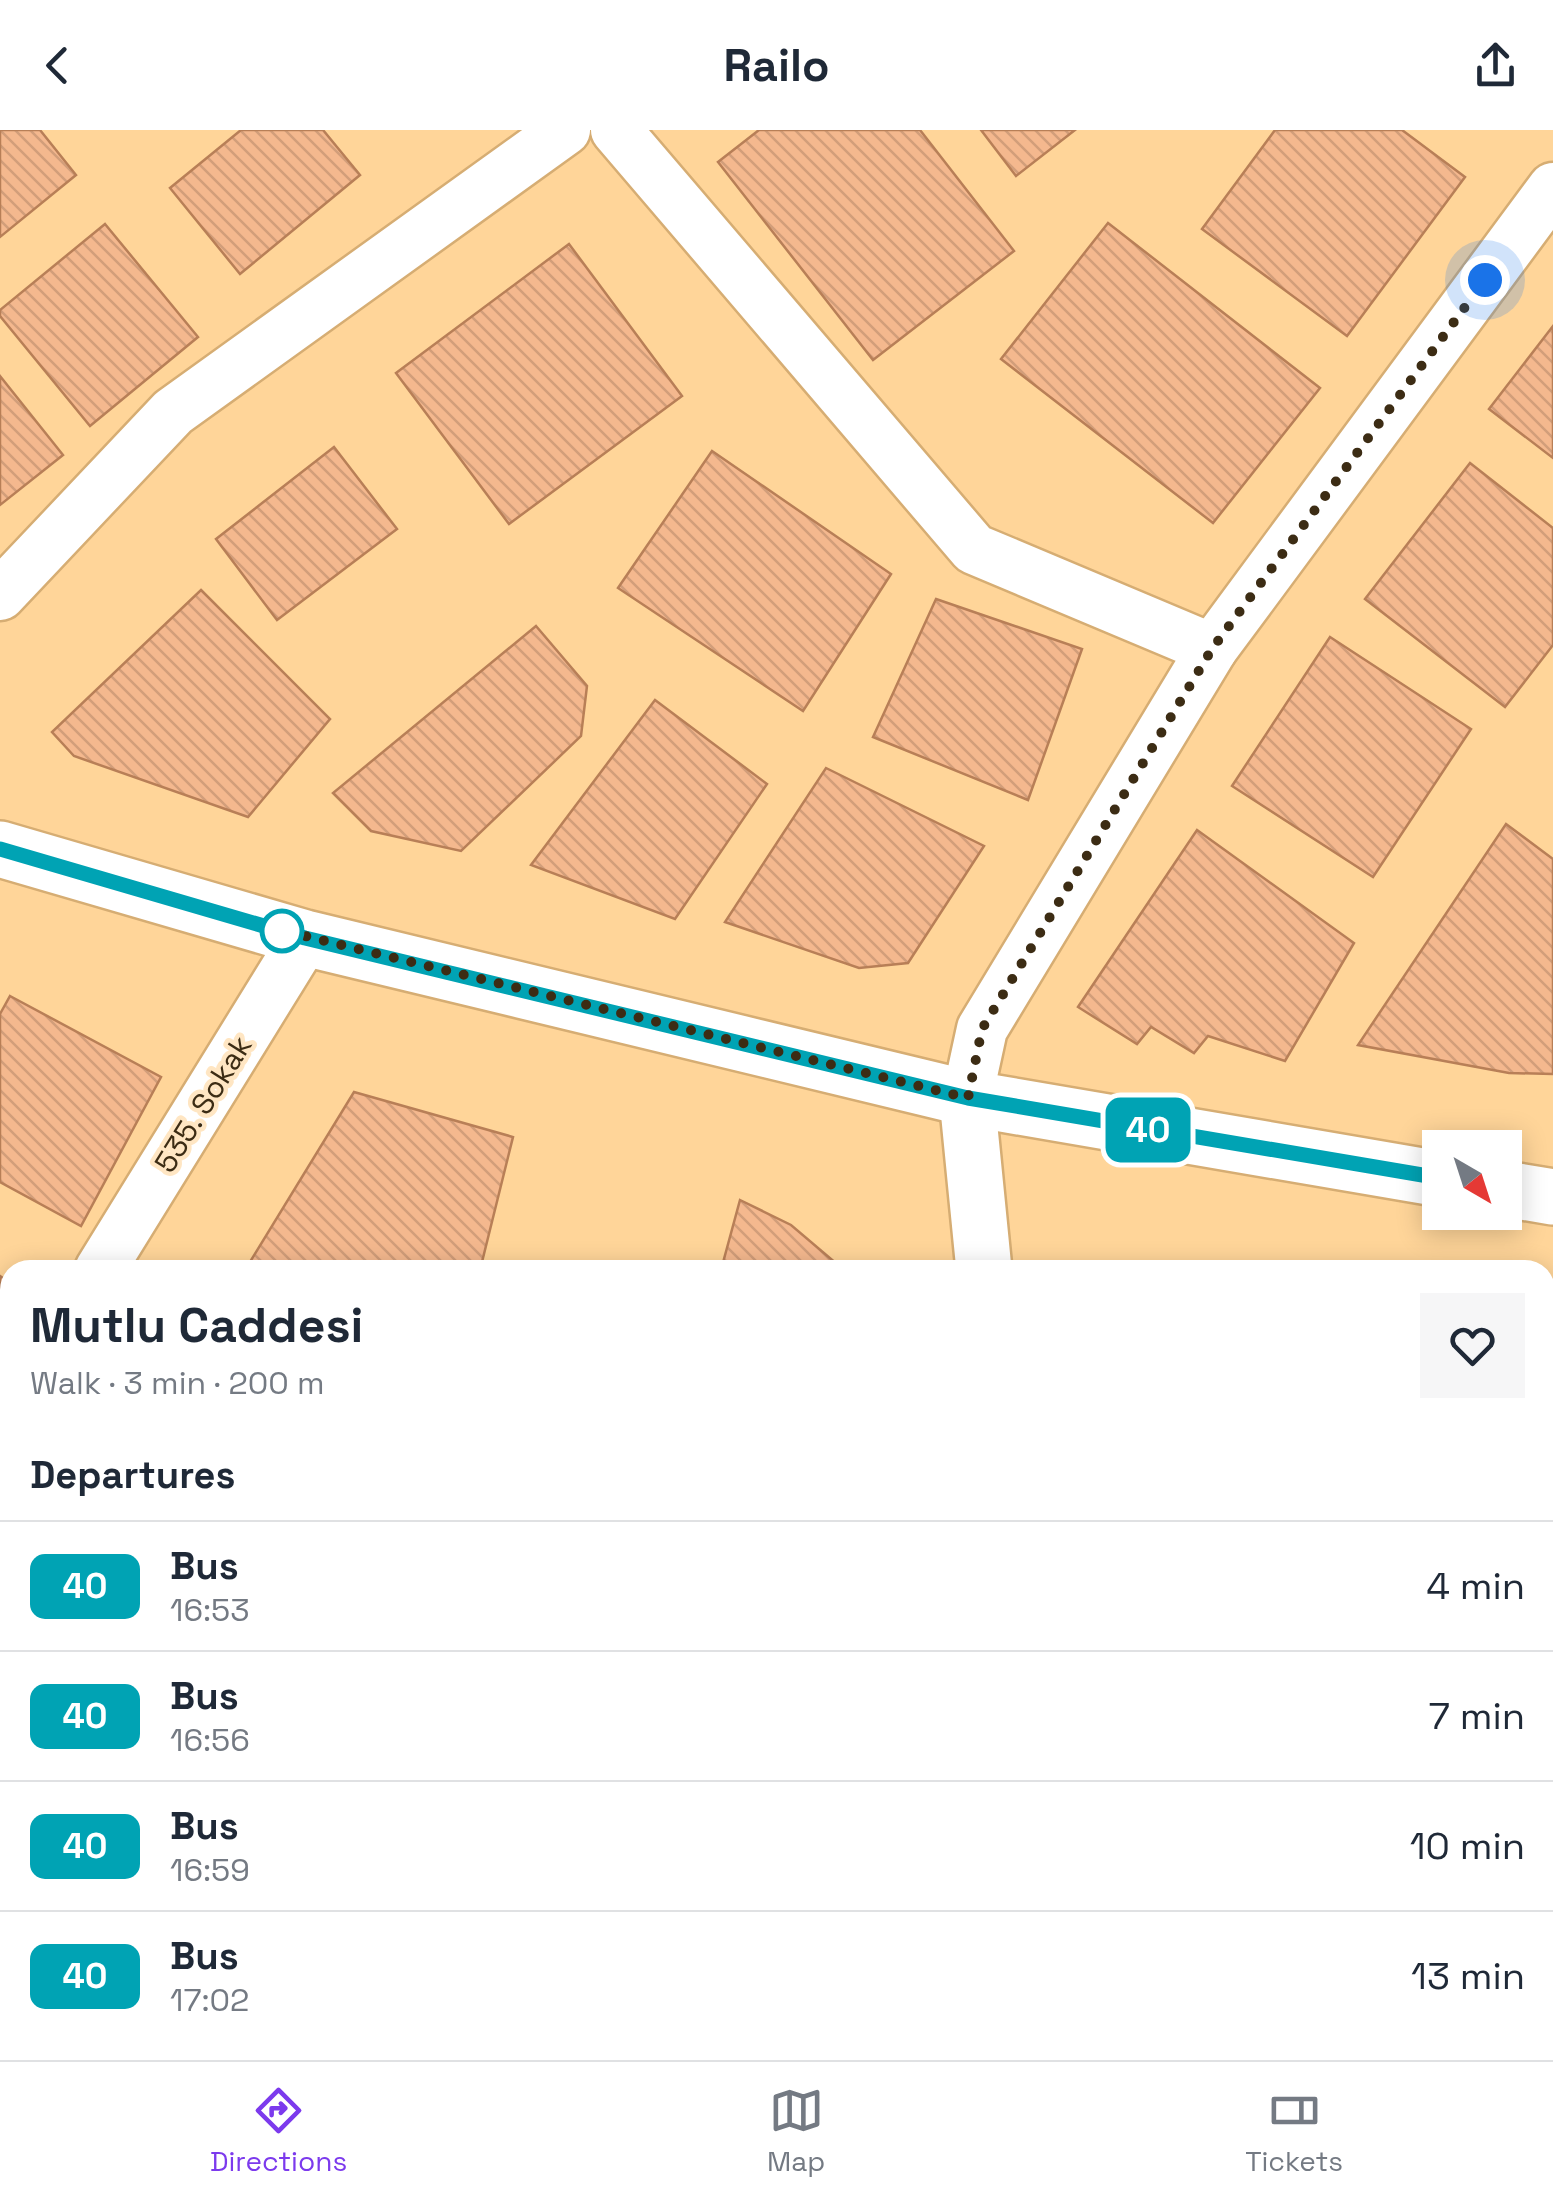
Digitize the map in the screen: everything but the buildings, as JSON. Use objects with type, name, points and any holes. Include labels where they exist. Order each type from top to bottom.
[{"type":"street","points":[[0,595],[173,412],[565,130]]},
{"type":"street","points":[[616,130],[974,549],[1212,649]]},
{"type":"street","points":[[983,1260],[968,1098],[982,1029],[1212,649],[1553,188]]},
{"type":"street","points":[[0,849],[305,938],[968,1098],[1422,1175]]},
{"type":"street","name":"535. Sokak","points":[[106,1260],[305,938]]},
{"type":"street","points":[[1522,1192],[1553,1197]]},
{"type":"bus line","name":"40","points":[[0,849],[45,859],[305,938],[968,1098],[1422,1175]]},
{"type":"route","points":[[282,931],[268,927],[968,1098],[982,1029],[1212,649],[1485,280]]}]
